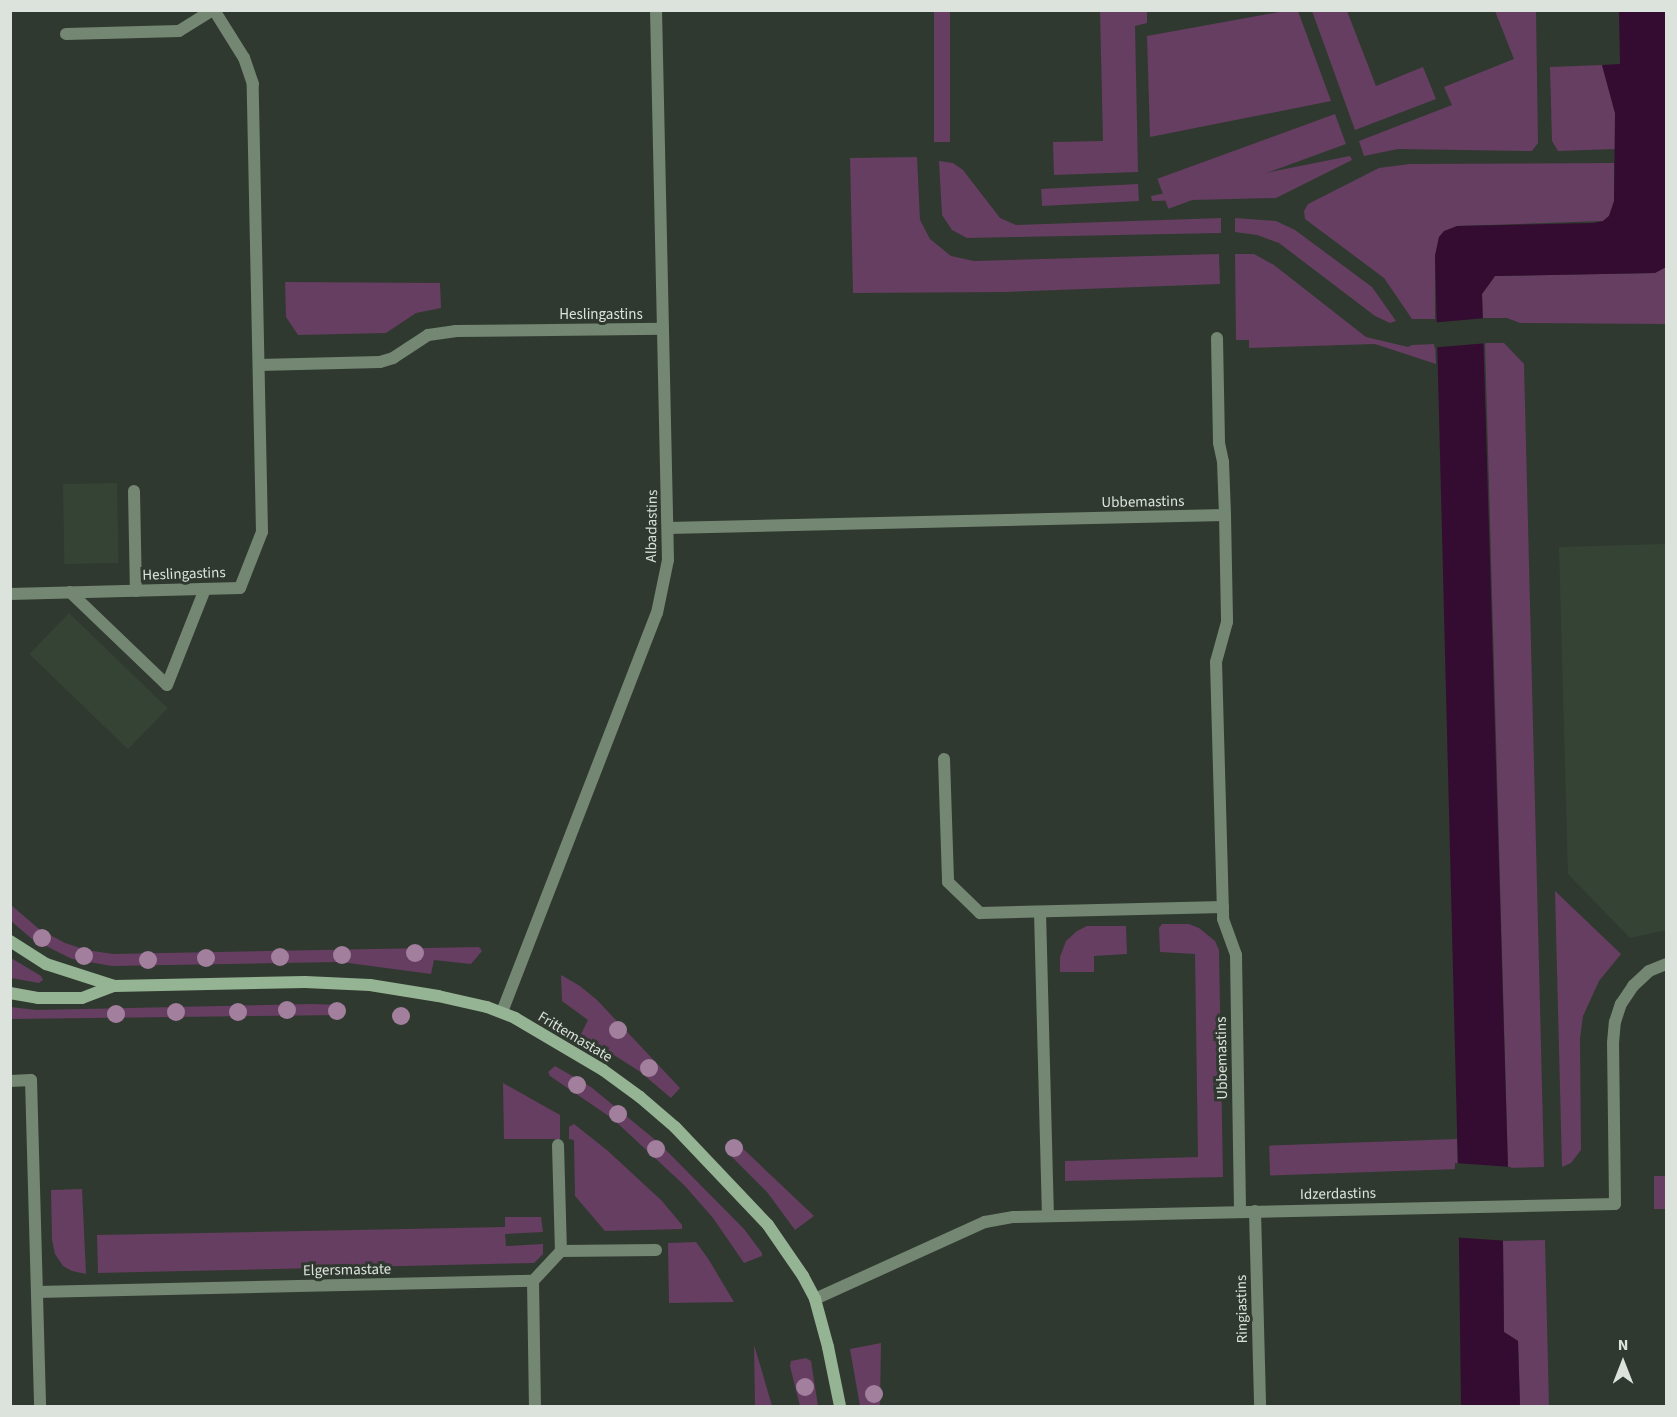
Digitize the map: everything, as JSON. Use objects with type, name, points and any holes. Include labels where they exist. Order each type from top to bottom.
[{"type":"street","points":[[66,34],[179,31],[213,10]]},
{"type":"street","name":"Heslingastins","points":[[10,594],[240,588],[262,531],[253,84],[244,58],[213,10]]},
{"type":"street","name":"Albadastins","points":[[502,1012],[657,613],[668,560],[656,10]]},
{"type":"street","name":"Heslingastins","points":[[259,365],[380,362],[393,358],[428,336],[455,331],[663,329]]},
{"type":"street","points":[[1217,338],[1219,443],[1223,462],[1225,515]]},
{"type":"street","points":[[134,491],[136,591]]},
{"type":"street","name":"Ubbemastins","points":[[668,528],[1225,515],[1227,622],[1216,662],[1223,907],[1226,929],[1236,955],[1240,1212]]},
{"type":"street","points":[[70,592],[167,685],[205,589]]},
{"type":"street","points":[[944,759],[948,882],[980,913],[1223,907]]},
{"type":"street","points":[[1040,912],[1048,1216]]},
{"type":"street","name":"Frittemastate","points":[[10,941],[46,964],[114,986],[305,982],[370,985],[438,996],[502,1012],[603,1070],[675,1127],[768,1225],[803,1276],[814,1299],[833,1365],[840,1407]]},
{"type":"street","name":"Idzerdastins","points":[[814,1299],[985,1222],[1014,1217],[1616,1204],[1613,1043],[1616,1022],[1621,1004],[1633,986],[1649,971],[1666,964]]},
{"type":"street","name":"Frittemastate","points":[[10,993],[38,998],[82,998],[114,986]]},
{"type":"street","points":[[10,1081],[30,1080],[40,1407]]},
{"type":"street","points":[[536,1407],[533,1281],[561,1251],[558,1145]]},
{"type":"street","name":"Ringiastins","points":[[1255,1211],[1260,1407]]},
{"type":"street","points":[[561,1251],[656,1250]]},
{"type":"street","name":"Elgersmastate","points":[[37,1292],[533,1281]]},
{"type":"shaded area","points":[[934,11],[950,11],[950,142],[934,142]]},
{"type":"shaded area","points":[[1100,11],[1147,11],[1147,23],[1135,26],[1138,172],[1054,175],[1053,142],[1103,141]]},
{"type":"shaded area","points":[[1285,11],[1298,11],[1331,101],[1150,137],[1147,36]]},
{"type":"shaded area","points":[[1312,11],[1347,11],[1376,86],[1423,67],[1436,99],[1355,130]]},
{"type":"shaded area","points":[[1495,11],[1536,11],[1538,143],[1532,151],[1398,149],[1364,156],[1359,141],[1452,105],[1444,87],[1514,59]]},
{"type":"shaded area","points":[[1619,11],[1666,11],[1666,267],[1655,273],[1495,276],[1482,294],[1508,1168],[1503,1241],[1504,1332],[1518,1341],[1520,1406],[1461,1406],[1458,1169],[1435,256],[1439,237],[1444,231],[1457,226],[1593,223],[1603,221],[1609,216],[1614,201],[1615,113],[1602,65],[1620,64]]},
{"type":"shaded area","points":[[1602,65],[1615,113],[1615,149],[1558,151],[1552,141],[1550,67]]},
{"type":"shaded area","points":[[1335,114],[1346,144],[1168,209],[1157,179]]},
{"type":"shaded area","points":[[1350,156],[1352,160],[1276,198],[1152,201],[1151,196]]},
{"type":"shaded area","points":[[917,157],[920,220],[930,239],[951,256],[974,261],[1219,254],[1220,284],[1005,292],[853,293],[850,158]]},
{"type":"shaded area","points":[[939,161],[953,163],[963,170],[1000,218],[1016,225],[1221,218],[1221,233],[967,238],[952,230],[942,215]]},
{"type":"shaded area","points":[[1614,163],[1614,202],[1609,216],[1603,221],[1457,226],[1439,237],[1435,256],[1435,319],[1412,319],[1384,278],[1305,219],[1304,211],[1308,204],[1379,168],[1410,164]]},
{"type":"shaded area","points":[[1138,184],[1139,201],[1042,206],[1041,189]]},
{"type":"shaded area","points":[[1235,218],[1276,221],[1295,230],[1372,287],[1396,321],[1390,323],[1375,316],[1279,243],[1257,235],[1235,232]]},
{"type":"shaded area","points":[[1235,254],[1254,254],[1274,265],[1366,337],[1408,347],[1435,344],[1436,364],[1375,344],[1249,348],[1249,340],[1236,340]]},
{"type":"shaded area","points":[[1666,267],[1666,324],[1520,323],[1507,318],[1483,318],[1482,294],[1495,276],[1655,273]]},
{"type":"shaded area","points":[[285,282],[440,283],[441,308],[416,313],[386,333],[298,335],[286,317]]},
{"type":"shaded area","points":[[1485,343],[1504,343],[1524,364],[1544,1167],[1508,1168]]},
{"type":"shaded area","points":[[117,483],[118,563],[64,564],[63,484]]},
{"type":"shaded area","points":[[1666,544],[1666,930],[1630,938],[1568,874],[1559,547]]},
{"type":"shaded area","points":[[69,613],[168,708],[128,749],[29,654]]},
{"type":"shaded area","points":[[1555,891],[1621,954],[1599,981],[1583,1016],[1580,1039],[1581,1150],[1571,1163],[1562,1167]]},
{"type":"shaded area","points":[[11,905],[39,929],[65,943],[86,950],[113,954],[479,947],[482,951],[471,964],[434,960],[431,974],[341,962],[112,966],[72,959],[32,939],[11,921]]},
{"type":"shaded area","points":[[1162,924],[1189,924],[1199,928],[1215,941],[1219,950],[1223,1177],[1065,1181],[1065,1161],[1198,1157],[1195,954],[1160,952],[1159,928]]},
{"type":"shaded area","points":[[1087,926],[1126,926],[1127,954],[1094,956],[1094,972],[1060,972],[1060,957],[1066,941]]},
{"type":"shaded area","points":[[11,958],[41,976],[43,980],[39,983],[11,978]]},
{"type":"shaded area","points":[[561,975],[580,986],[597,1000],[680,1088],[671,1098],[639,1071],[581,1034],[588,1020],[562,1001]]},
{"type":"shaded area","points":[[345,1005],[345,1015],[11,1019],[11,1007],[36,1010]]},
{"type":"shaded area","points":[[555,1066],[591,1087],[659,1143],[744,1229],[762,1256],[744,1263],[713,1218],[685,1186],[613,1119],[550,1076],[548,1072]]},
{"type":"shaded area","points":[[503,1083],[560,1115],[560,1139],[504,1139]]},
{"type":"shaded area","points":[[574,1124],[608,1151],[662,1201],[682,1225],[682,1229],[605,1231],[575,1196],[574,1140],[569,1139],[569,1127]]},
{"type":"shaded area","points":[[1457,1139],[1458,1169],[1270,1176],[1269,1146]]},
{"type":"shaded area","points":[[735,1141],[814,1216],[795,1230],[767,1192],[726,1151]]},
{"type":"shaded area","points":[[1654,1176],[1666,1176],[1666,1209],[1654,1209]]},
{"type":"shaded area","points":[[82,1189],[86,1274],[63,1266],[55,1254],[52,1240],[51,1190]]},
{"type":"shaded area","points":[[505,1217],[541,1217],[543,1232],[505,1234],[506,1246],[543,1244],[543,1254],[534,1263],[98,1273],[97,1235],[505,1227]]},
{"type":"shaded area","points":[[1545,1240],[1549,1406],[1520,1406],[1518,1341],[1504,1332],[1503,1241]]},
{"type":"shaded area","points":[[696,1242],[734,1302],[669,1303],[668,1243]]},
{"type":"shaded area","points":[[881,1343],[880,1406],[860,1406],[850,1349]]},
{"type":"shaded area","points":[[754,1345],[761,1368],[772,1406],[755,1406]]},
{"type":"shaded area","points":[[806,1358],[811,1361],[818,1406],[800,1406],[790,1366],[791,1361]]},
{"type":"pier","points":[[1486,318],[1488,343],[1434,348],[1432,323]]},
{"type":"pier","points":[[1455,1163],[1511,1167],[1506,1241],[1450,1237]]}]
